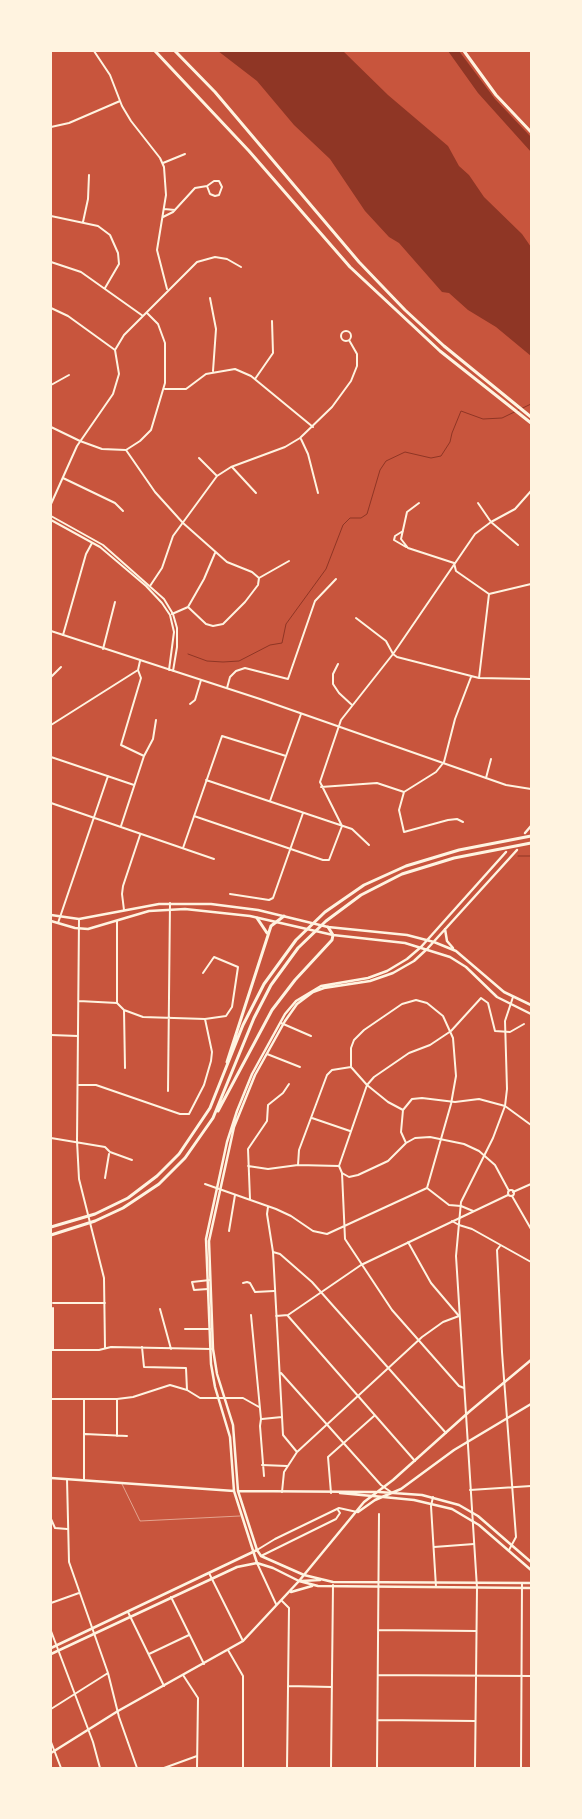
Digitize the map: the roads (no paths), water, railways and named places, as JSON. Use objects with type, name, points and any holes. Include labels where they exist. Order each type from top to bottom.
[{"type":"highway","points":[[155,51],[250,151],[350,267],[399,314],[490,392],[531,423]]},
{"type":"highway","points":[[175,51],[216,92],[359,262],[405,310],[494,388],[531,417]]},
{"type":"highway","points":[[464,51],[496,95],[531,132]]},
{"type":"highway","points":[[51,1227],[112,1206],[143,1188],[179,1154],[201,1124],[259,992],[279,960],[296,940],[325,912],[364,885],[397,869],[450,852],[531,836]]},
{"type":"highway","points":[[213,1118],[262,1001],[282,969],[304,942],[334,914],[361,895],[394,878],[436,863],[488,850],[531,843]]},
{"type":"highway","points":[[224,1074],[266,940],[274,922],[284,916]]},
{"type":"highway","points":[[257,918],[266,929],[266,940]]},
{"type":"highway","points":[[51,1235],[107,1216],[149,1192],[185,1158],[222,1106],[272,1010],[295,980],[331,941],[333,935],[328,927]]},
{"type":"main road","points":[[525,833],[531,826]]},
{"type":"main road","points":[[282,1023],[297,1004],[313,992],[329,987],[370,981],[388,976],[411,963],[434,942],[517,850]]},
{"type":"main road","points":[[257,1563],[234,1491],[230,1437],[212,1375],[208,1280],[209,1241],[218,1189],[234,1127],[266,1053],[296,1001],[313,989],[328,984],[364,979],[382,974],[404,962],[421,947],[506,852]]},
{"type":"main road","points":[[51,915],[79,919],[170,903],[211,904],[251,908],[328,927],[395,934],[427,940],[456,951]]},
{"type":"main road","points":[[247,916],[251,908]]},
{"type":"main road","points":[[51,921],[79,928],[100,927],[144,912],[170,909],[247,916],[333,935],[428,948],[456,960],[492,993],[511,1005],[531,1014]]},
{"type":"main road","points":[[445,929],[447,941],[456,951],[500,989],[531,1005]]},
{"type":"main road","points":[[212,1349],[217,1374],[233,1425],[238,1491],[257,1550],[261,1556],[304,1575],[333,1582],[531,1583]]},
{"type":"main road","points":[[51,1753],[118,1711],[243,1641],[288,1594],[357,1512],[361,1504],[384,1488],[416,1461],[505,1380],[531,1360]]},
{"type":"main road","points":[[357,1512],[393,1493],[467,1443],[531,1404]]},
{"type":"main road","points":[[51,1478],[234,1491],[377,1492],[433,1497],[453,1502],[471,1511],[531,1562]]},
{"type":"main road","points":[[336,1493],[432,1503],[452,1509],[472,1520],[531,1570]]},
{"type":"main road","points":[[51,1648],[257,1550]]},
{"type":"main road","points":[[257,1563],[261,1556]]},
{"type":"main road","points":[[51,1654],[237,1567],[257,1563],[299,1581],[318,1586]]},
{"type":"main road","points":[[299,1581],[320,1580]]},
{"type":"main road","points":[[288,1594],[301,1587],[318,1586],[531,1588]]},
{"type":"street","points":[[94,51],[110,74],[120,102],[131,121],[163,163],[166,180],[163,217],[157,250],[167,290]]},
{"type":"street","points":[[51,127],[70,123],[120,102]]},
{"type":"street","points":[[163,163],[185,154]]},
{"type":"street","points":[[83,222],[88,199],[89,175]]},
{"type":"street","points":[[163,217],[175,210],[192,190],[207,186],[216,180],[221,183],[222,187],[219,195],[215,196],[210,194],[207,186]]},
{"type":"street","points":[[164,209],[175,210]]},
{"type":"street","points":[[51,216],[83,222],[106,231],[112,238],[118,253],[117,270],[105,288]]},
{"type":"street","points":[[115,350],[124,336],[146,312],[194,264],[202,259],[222,258],[241,267]]},
{"type":"street","points":[[51,262],[81,272],[143,316]]},
{"type":"street","points":[[210,298],[216,329],[213,371]]},
{"type":"street","points":[[51,308],[68,316],[115,350],[119,367],[116,388],[108,404],[80,441],[51,504]]},
{"type":"street","points":[[51,427],[102,449],[126,450],[140,441],[151,430],[164,388],[167,357],[165,343],[158,324],[146,312]]},
{"type":"street","points":[[255,379],[273,354],[272,321]]},
{"type":"street","points":[[150,587],[162,568],[173,536],[216,476],[231,467],[286,447],[313,427],[332,407],[355,374],[357,354],[349,340]]},
{"type":"street","points":[[164,388],[186,389],[201,376],[213,371],[235,369],[255,379],[313,427]]},
{"type":"street","points":[[51,385],[69,375]]},
{"type":"street","points":[[300,438],[308,454],[318,493]]},
{"type":"street","points":[[126,450],[155,492],[183,523],[232,565],[252,572],[260,578]]},
{"type":"street","points":[[199,458],[216,476]]},
{"type":"street","points":[[231,467],[256,493]]},
{"type":"street","points":[[63,478],[115,503],[123,511]]},
{"type":"street","points":[[194,816],[323,860],[329,860],[342,826],[321,787],[321,777],[338,725],[393,654],[475,534],[491,522],[515,509],[531,491]]},
{"type":"street","points":[[408,548],[402,542],[407,512],[419,503]]},
{"type":"street","points":[[478,503],[491,522],[518,545]]},
{"type":"street","points":[[51,516],[94,539],[164,599],[177,635],[173,671]]},
{"type":"street","points":[[51,520],[92,542],[150,587]]},
{"type":"street","points":[[403,530],[394,540],[408,548],[454,563]]},
{"type":"street","points":[[63,635],[86,554],[94,539]]},
{"type":"street","points":[[171,614],[188,607],[204,579],[215,552]]},
{"type":"street","points":[[188,607],[206,624],[213,626],[223,624],[245,602],[258,585],[260,578],[289,561]]},
{"type":"street","points":[[454,563],[456,571],[490,594],[531,584]]},
{"type":"street","points":[[227,688],[230,677],[245,668],[288,679],[315,601],[336,579]]},
{"type":"street","points":[[479,678],[490,594]]},
{"type":"street","points":[[103,649],[115,602]]},
{"type":"street","points":[[169,670],[174,640],[171,614]]},
{"type":"street","points":[[356,618],[386,641],[393,654],[471,677],[531,679]]},
{"type":"street","points":[[51,631],[338,725],[513,787],[531,789]]},
{"type":"street","points":[[140,661],[138,670],[140,680],[121,745],[144,756]]},
{"type":"street","points":[[338,664],[333,674],[333,684],[339,693],[353,705]]},
{"type":"street","points":[[51,677],[61,667]]},
{"type":"street","points":[[51,724],[138,670]]},
{"type":"street","points":[[463,822],[457,819],[448,820],[404,832],[399,810],[404,792],[436,772],[443,762],[471,677]]},
{"type":"street","points":[[190,704],[195,700],[201,680]]},
{"type":"street","points":[[270,801],[301,713]]},
{"type":"street","points":[[120,827],[144,756],[153,739],[156,720]]},
{"type":"street","points":[[183,848],[222,736],[286,756]]},
{"type":"street","points":[[51,757],[134,785]]},
{"type":"street","points":[[486,778],[491,759]]},
{"type":"street","points":[[58,923],[108,776]]},
{"type":"street","points":[[206,780],[342,826],[359,834],[369,845]]},
{"type":"street","points":[[321,787],[377,783],[404,792]]},
{"type":"street","points":[[51,803],[214,859]]},
{"type":"street","points":[[230,894],[271,900],[274,897],[303,813]]},
{"type":"street","points":[[124,910],[123,886],[141,834]]},
{"type":"street","points":[[168,1091],[170,903]]},
{"type":"street","points":[[79,919],[77,1141],[79,1179],[104,1278],[105,1348]]},
{"type":"street","points":[[117,921],[117,1002],[124,1010],[143,1017],[222,1018],[228,1014],[232,1007],[238,967],[214,957],[204,973]]},
{"type":"street","points":[[475,1768],[477,1583],[456,1256],[461,1206],[485,1155],[504,1106],[507,1088],[506,1018],[513,997]]},
{"type":"street","points":[[464,1388],[459,1386],[392,1310],[360,1265],[345,1239],[342,1173],[339,1166],[367,1085],[374,1077],[409,1053],[430,1045],[451,1031],[481,998],[488,1003],[495,1030],[505,1032],[524,1024]]},
{"type":"street","points":[[78,1000],[117,1002]]},
{"type":"street","points":[[205,1184],[284,1212],[320,1234],[327,1234],[344,1228],[427,1188],[442,1138],[457,1065],[451,1031],[443,1016],[435,1007],[416,1000],[402,1004],[364,1030],[354,1040],[351,1048],[351,1067],[367,1085],[388,1102],[403,1110]]},
{"type":"street","points":[[124,1010],[125,1068]]},
{"type":"street","points":[[78,1085],[96,1085],[183,1115],[190,1112],[209,1072],[212,1052],[205,1018]]},
{"type":"street","points":[[282,1023],[312,1036]]},
{"type":"street","points":[[51,1035],[78,1036]]},
{"type":"street","points":[[266,1053],[300,1067]]},
{"type":"street","points":[[298,1165],[299,1150],[327,1075],[332,1070],[351,1067]]},
{"type":"street","points":[[250,1199],[248,1149],[267,1121],[268,1105],[283,1093],[289,1084]]},
{"type":"street","points":[[406,1143],[401,1132],[403,1110],[406,1104],[412,1100],[422,1098],[451,1101],[479,1099],[504,1106],[531,1125]]},
{"type":"street","points":[[312,1118],[350,1132]]},
{"type":"street","points":[[51,1138],[105,1147],[110,1152],[132,1160]]},
{"type":"street","points":[[342,1173],[349,1177],[358,1175],[388,1161],[406,1143],[415,1138],[442,1138],[464,1144],[485,1155],[495,1165],[509,1190],[514,1192]]},
{"type":"street","points":[[105,1178],[110,1152]]},
{"type":"street","points":[[248,1166],[268,1169],[298,1165],[339,1166]]},
{"type":"street","points":[[512,1196],[514,1192],[531,1184]]},
{"type":"street","points":[[427,1188],[448,1205],[461,1206],[473,1211]]},
{"type":"street","points":[[508,1195],[509,1190]]},
{"type":"street","points":[[229,1231],[235,1195]]},
{"type":"street","points":[[276,1316],[288,1316],[360,1265],[508,1195],[512,1196],[531,1229]]},
{"type":"street","points":[[268,1206],[267,1214],[273,1252],[283,1435],[297,1452]]},
{"type":"street","points":[[452,1221],[472,1229],[531,1262]]},
{"type":"street","points":[[408,1242],[431,1283],[459,1316]]},
{"type":"street","points":[[500,1246],[497,1250],[516,1537],[508,1550]]},
{"type":"street","points":[[273,1252],[280,1254],[321,1292],[446,1433]]},
{"type":"street","points":[[208,1280],[193,1281],[192,1287],[194,1290],[209,1289]]},
{"type":"street","points":[[243,1283],[250,1283],[256,1292],[274,1292]]},
{"type":"street","points":[[52,1303],[105,1303]]},
{"type":"street","points":[[53,1308],[52,1350],[142,1347],[212,1349]]},
{"type":"street","points":[[160,1309],[171,1348]]},
{"type":"street","points":[[251,1315],[261,1419],[264,1476]]},
{"type":"street","points":[[288,1316],[416,1461]]},
{"type":"street","points":[[282,1492],[287,1466],[297,1452],[418,1340],[443,1322],[459,1316]]},
{"type":"street","points":[[185,1329],[211,1329]]},
{"type":"street","points":[[142,1347],[144,1367],[186,1368],[187,1390]]},
{"type":"street","points":[[280,1372],[384,1488],[393,1493]]},
{"type":"street","points":[[51,1399],[117,1399],[170,1385],[187,1390],[200,1398],[245,1399],[259,1407]]},
{"type":"street","points":[[84,1399],[84,1480]]},
{"type":"street","points":[[117,1399],[117,1436]]},
{"type":"street","points":[[331,1493],[328,1457],[375,1415]]},
{"type":"street","points":[[261,1419],[282,1417]]},
{"type":"street","points":[[84,1434],[127,1436]]},
{"type":"street","points":[[262,1465],[287,1466]]},
{"type":"street","points":[[67,1479],[69,1562],[108,1673],[118,1711],[137,1768]]},
{"type":"street","points":[[470,1490],[531,1486]]},
{"type":"street","points":[[433,1497],[433,1547],[436,1587]]},
{"type":"street","points":[[257,1550],[274,1539],[335,1510],[341,1508],[357,1512]]},
{"type":"street","points":[[261,1556],[336,1519],[340,1513],[335,1510]]},
{"type":"street","points":[[376,1768],[379,1514]]},
{"type":"street","points":[[51,1519],[55,1528],[67,1530]]},
{"type":"street","points":[[433,1547],[474,1544]]},
{"type":"street","points":[[257,1563],[276,1606]]},
{"type":"street","points":[[209,1573],[243,1641]]},
{"type":"street","points":[[331,1768],[333,1582]]},
{"type":"street","points":[[521,1768],[522,1583]]},
{"type":"street","points":[[51,1603],[79,1593]]},
{"type":"street","points":[[171,1597],[204,1664]]},
{"type":"street","points":[[282,1600],[289,1608],[287,1768]]},
{"type":"street","points":[[128,1612],[164,1686]]},
{"type":"street","points":[[378,1630],[476,1631]]},
{"type":"street","points":[[51,1631],[100,1768]]},
{"type":"street","points":[[148,1654],[189,1635]]},
{"type":"street","points":[[228,1650],[243,1676],[243,1768]]},
{"type":"street","points":[[51,1709],[108,1673]]},
{"type":"street","points":[[183,1675],[198,1698],[197,1768]]},
{"type":"street","points":[[378,1675],[531,1676]]},
{"type":"street","points":[[288,1686],[332,1687]]},
{"type":"street","points":[[377,1720],[476,1721]]},
{"type":"street","points":[[51,1742],[62,1768]]},
{"type":"street","points":[[164,1768],[197,1756]]},
{"type":"lane","points":[[121,1482],[136,1516],[142,1521],[246,1516]]},
{"type":"waterway","points":[[188,654],[207,661],[239,661],[270,645],[282,643],[286,624],[326,569],[343,525],[350,518],[361,518],[367,514],[380,470],[386,461],[405,452],[431,458],[441,456],[450,442],[461,411],[483,419],[502,418],[531,404]]},
{"type":"waterway","points":[[518,856],[531,856]]}]
